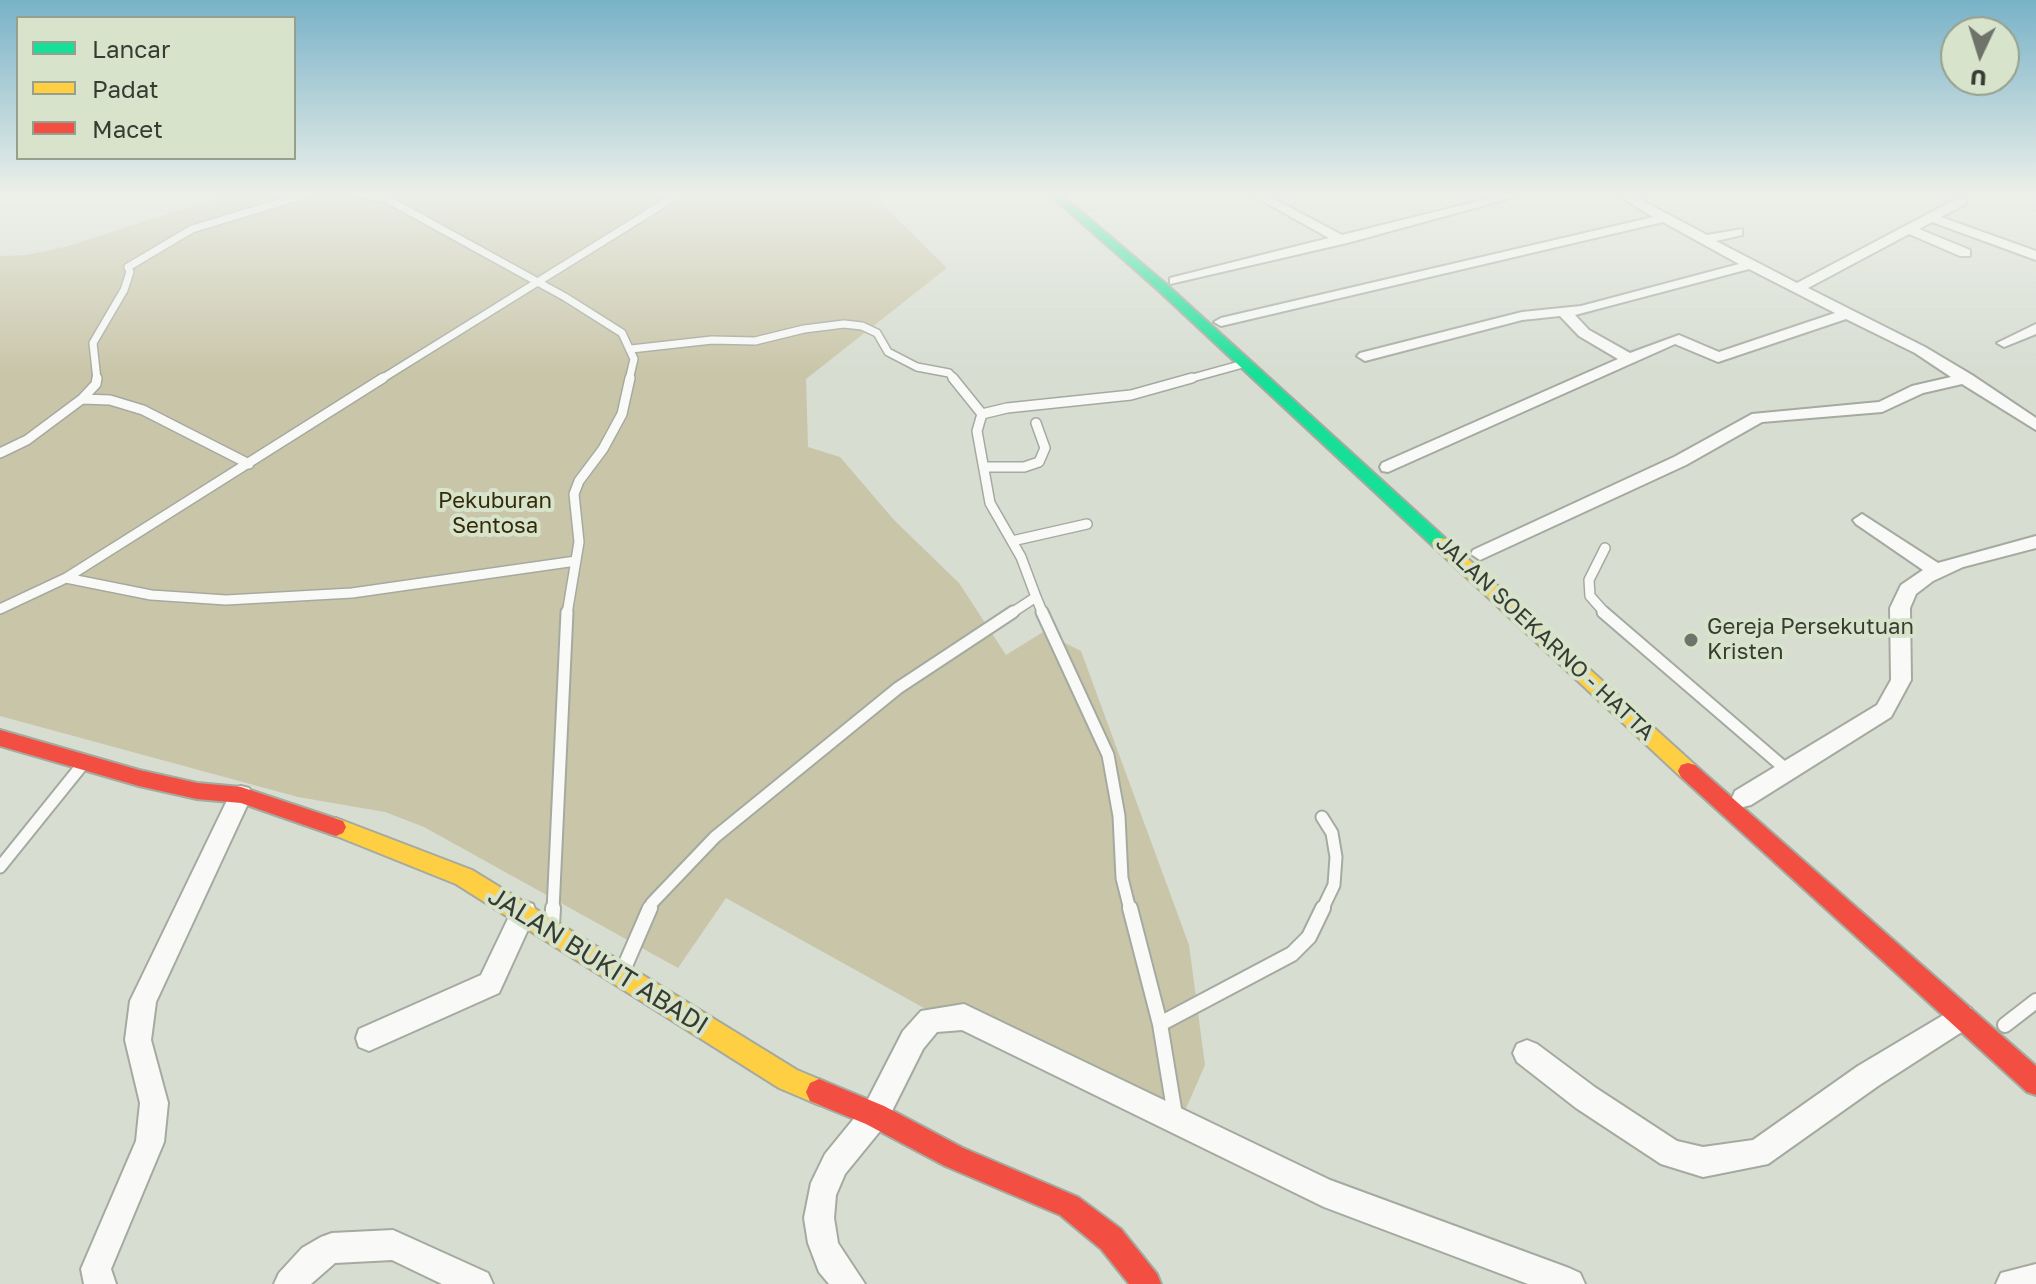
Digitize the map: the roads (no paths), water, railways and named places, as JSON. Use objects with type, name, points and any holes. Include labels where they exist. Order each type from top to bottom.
[{"type":"main road","name":"JALAN SOEKARNO - HATTA","points":[[1122,254],[1850,891]]},
{"type":"main road","points":[[1143,254],[1382,462]]},
{"type":"main road","name":"JALAN SOEKARNO - HATTA","points":[[1474,548],[1517,600],[1792,866],[2036,1083]]},
{"type":"main road","name":"JALAN BUKIT ABADI","points":[[0,738],[197,791],[241,795],[464,877],[788,1079],[875,1115],[954,1157],[1069,1206],[1111,1239],[1147,1284]]},
{"type":"street","points":[[1175,281],[1285,254]]},
{"type":"street","points":[[1221,322],[1511,254]]},
{"type":"street","points":[[1730,254],[1849,313],[1967,378],[2036,425]]},
{"type":"street","points":[[1798,288],[1865,254]]},
{"type":"street","points":[[1365,356],[1522,316],[1582,310],[1751,265]]},
{"type":"street","points":[[1564,312],[1584,333],[1631,360]]},
{"type":"street","points":[[1382,462],[1675,339],[1720,356],[1849,313]]},
{"type":"street","points":[[2004,343],[2036,328]]},
{"type":"street","points":[[1474,548],[1680,461],[1758,417],[1874,409],[1918,389],[1967,378]]},
{"type":"street","points":[[1862,520],[1937,571]]},
{"type":"street","points":[[1743,798],[1884,711],[1901,680],[1900,608],[1908,590],[1937,571],[2005,548],[2036,542]]},
{"type":"street","points":[[100,1284],[96,1269],[150,1142],[154,1103],[138,1040],[143,1001],[241,795]]},
{"type":"street","points":[[369,1038],[490,984],[524,912]]},
{"type":"street","points":[[849,1284],[830,1261],[823,1243],[819,1218],[821,1193],[835,1164],[875,1115],[913,1040],[930,1020],[964,1017],[1324,1192],[1569,1284]]},
{"type":"street","points":[[1527,1053],[1586,1098],[1671,1154],[1703,1162],[1758,1154],[1868,1076],[1962,1017]]},
{"type":"street","points":[[290,1284],[313,1259],[332,1248],[393,1245],[477,1284]]},
{"type":"street","points":[[2012,1284],[2036,1280]]},
{"type":"lane","points":[[0,453],[27,440],[82,399],[96,384],[98,375],[93,343],[124,290],[128,267],[150,254]]},
{"type":"lane","points":[[486,254],[565,297],[622,333],[634,359],[622,414],[574,494],[579,542],[568,601],[551,929]]},
{"type":"lane","points":[[0,609],[66,578],[580,254]]},
{"type":"lane","points":[[631,349],[712,340],[755,341],[818,327],[844,324],[862,326],[877,333],[888,352],[917,367],[949,373],[965,389],[982,414]]},
{"type":"lane","points":[[982,414],[1007,408],[1131,395],[1246,364]]},
{"type":"lane","points":[[82,399],[110,400],[143,410],[249,464]]},
{"type":"lane","points":[[982,414],[977,431],[990,503],[1012,541],[1053,642],[1108,755],[1119,816],[1122,878],[1160,1024],[1175,1117]]},
{"type":"lane","points":[[984,467],[1024,467],[1039,462],[1045,448],[1036,423]]},
{"type":"lane","points":[[1012,541],[1087,524]]},
{"type":"lane","points":[[1605,548],[1589,580],[1590,596],[1596,606],[1788,771]]},
{"type":"lane","points":[[66,578],[151,595],[226,600],[352,593],[576,561]]},
{"type":"lane","points":[[622,973],[652,903],[715,837],[898,688],[1036,597]]},
{"type":"lane","points":[[0,867],[84,762]]},
{"type":"lane","points":[[1160,1024],[1292,954],[1309,937],[1334,885],[1336,857],[1332,833],[1322,817]]},
{"type":"lane","points":[[2005,1025],[2036,1001]]},
{"type":"place","name":"Gereja Persekutuan Kristen","points":[[1691,640]]},
{"type":"park label","name":"Pekuburan Sentosa","points":[[495,514]]}]
